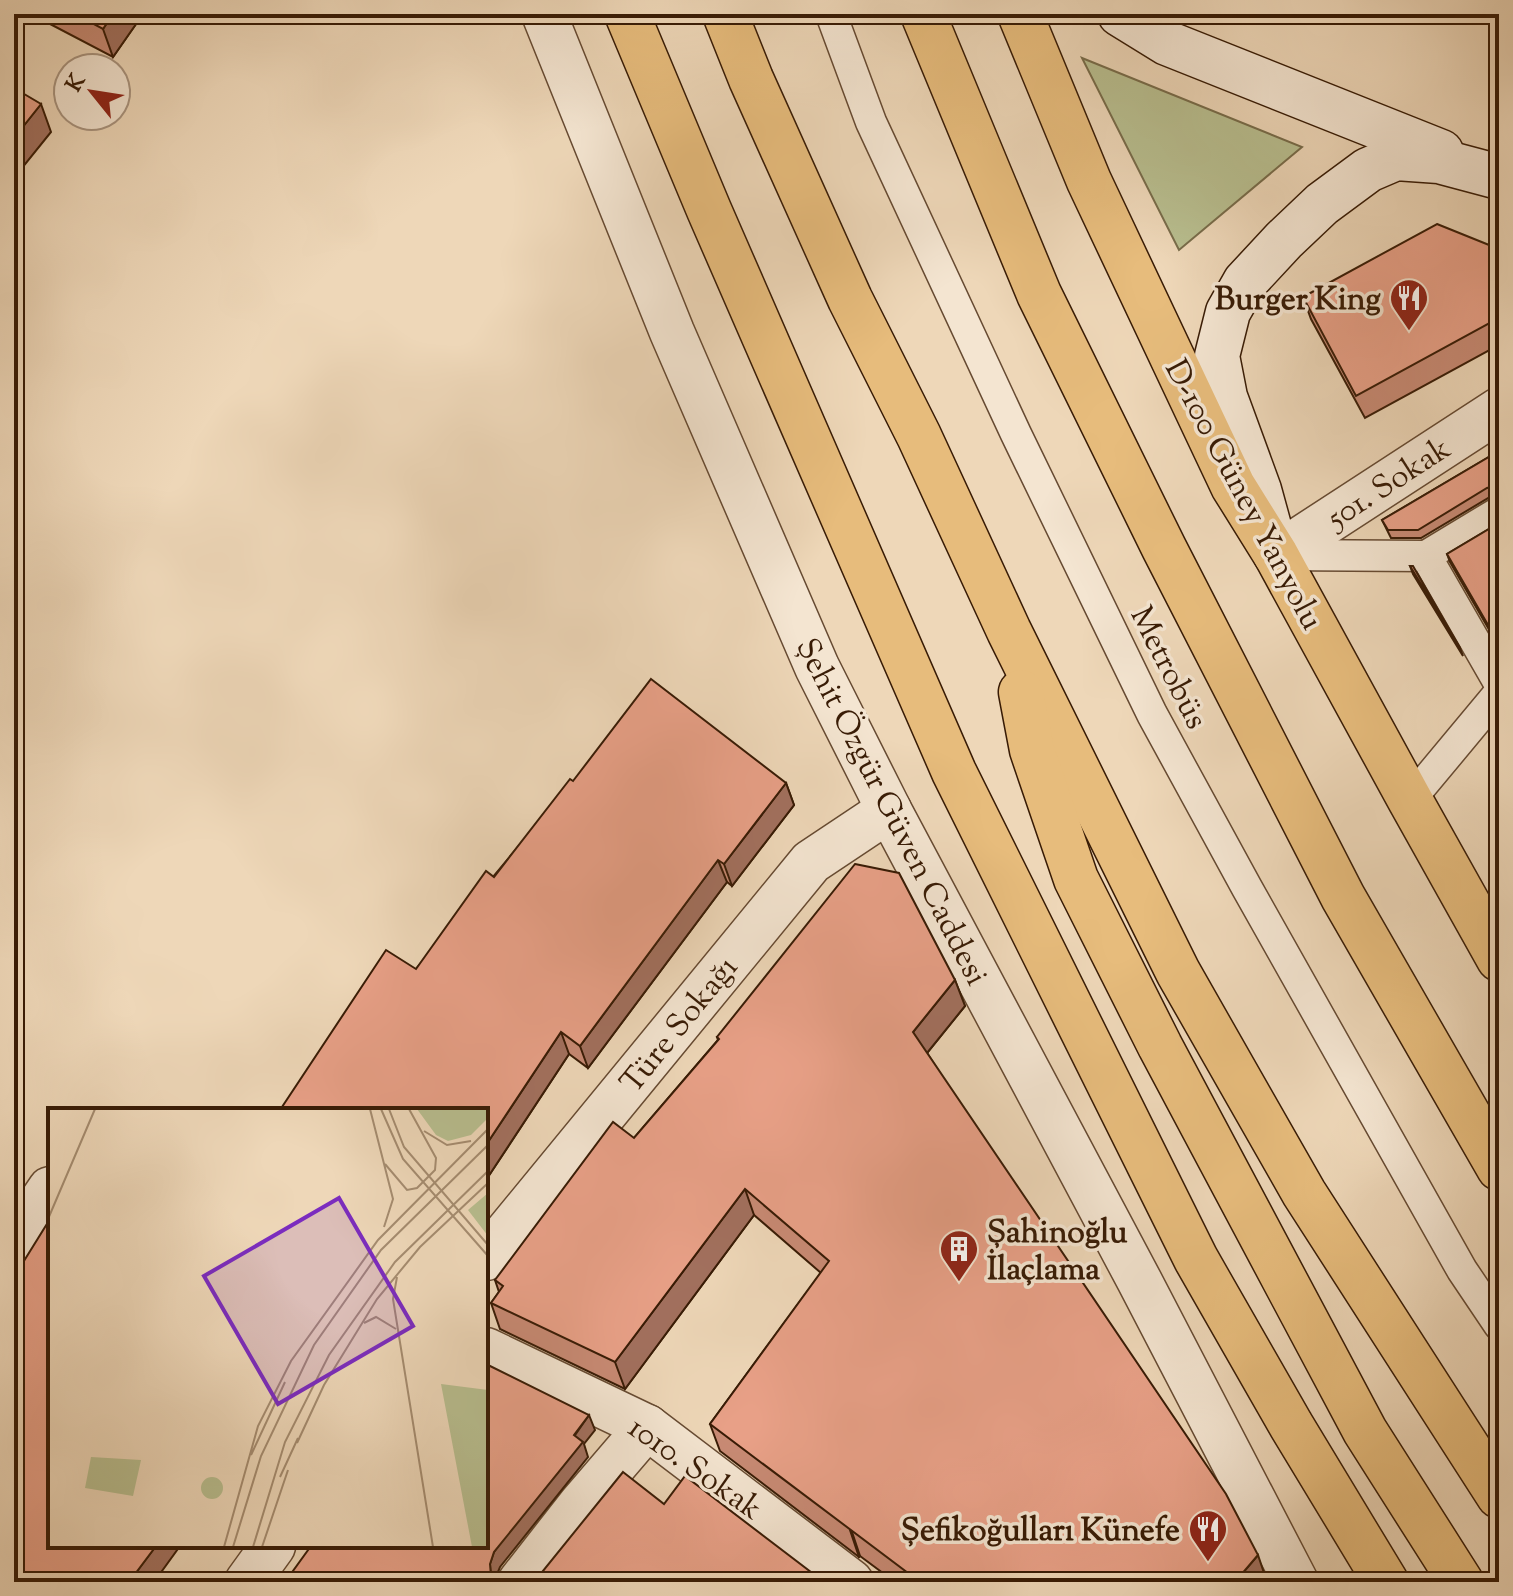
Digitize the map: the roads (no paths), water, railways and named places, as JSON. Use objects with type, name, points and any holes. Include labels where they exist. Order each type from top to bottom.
[{"type":"main road","points":[[627,14],[954,772],[1196,1259],[1386,1582]]},
{"type":"main road","points":[[725,14],[850,299],[919,436],[1009,631],[1178,972],[1304,1193],[1499,1496]]},
{"type":"main road","points":[[923,14],[1039,294],[1157,534],[1343,897],[1499,1168]]},
{"type":"main road","name":"D-100 Güney Yanyolu","points":[[1020,14],[1089,181],[1233,486],[1276,555],[1499,959]]},
{"type":"main road","points":[[1009,631],[1032,750],[1076,879],[1160,1046],[1365,1431],[1461,1582]]},
{"type":"street","name":"Şehit Özgür Güven Caddesi","points":[[544,14],[672,332],[817,667],[889,810],[1296,1582]]},
{"type":"street","points":[[1120,14],[1167,43],[1499,176]]},
{"type":"street","points":[[1276,555],[1259,490],[1225,397],[1217,356],[1228,312],[1245,282],[1322,204],[1368,170],[1396,158],[1439,161],[1499,176]]},
{"type":"street","name":"501. Sokak","points":[[1276,555],[1499,410]]},
{"type":"street","name":"Türe Sokağı","points":[[488,1256],[811,862],[889,810]]},
{"type":"street","points":[[14,1242],[48,1192]]},
{"type":"street","points":[[1139,1280],[1196,1259]]},
{"type":"street","name":"1010. Sokak","points":[[488,1351],[647,1427],[851,1582]]},
{"type":"street","points":[[520,1582],[647,1427]]},
{"type":"street","points":[[247,1582],[272,1548]]},
{"type":"lane","name":"Metrobüs","points":[[831,14],[871,122],[1016,434],[1152,714],[1462,1270],[1499,1325]]},
{"type":"lane","points":[[1276,555],[1426,556],[1499,512]]},
{"type":"lane","points":[[1426,556],[1499,683]]},
{"type":"lane","points":[[1410,800],[1499,693]]},
{"type":"place","name":"Burger King","points":[[1409,332]]},
{"type":"place","name":"Şahinoğlu İlaçlama","points":[[959,1283]]},
{"type":"place","name":"Şefikoğulları Künefe","points":[[1208,1563]]}]
